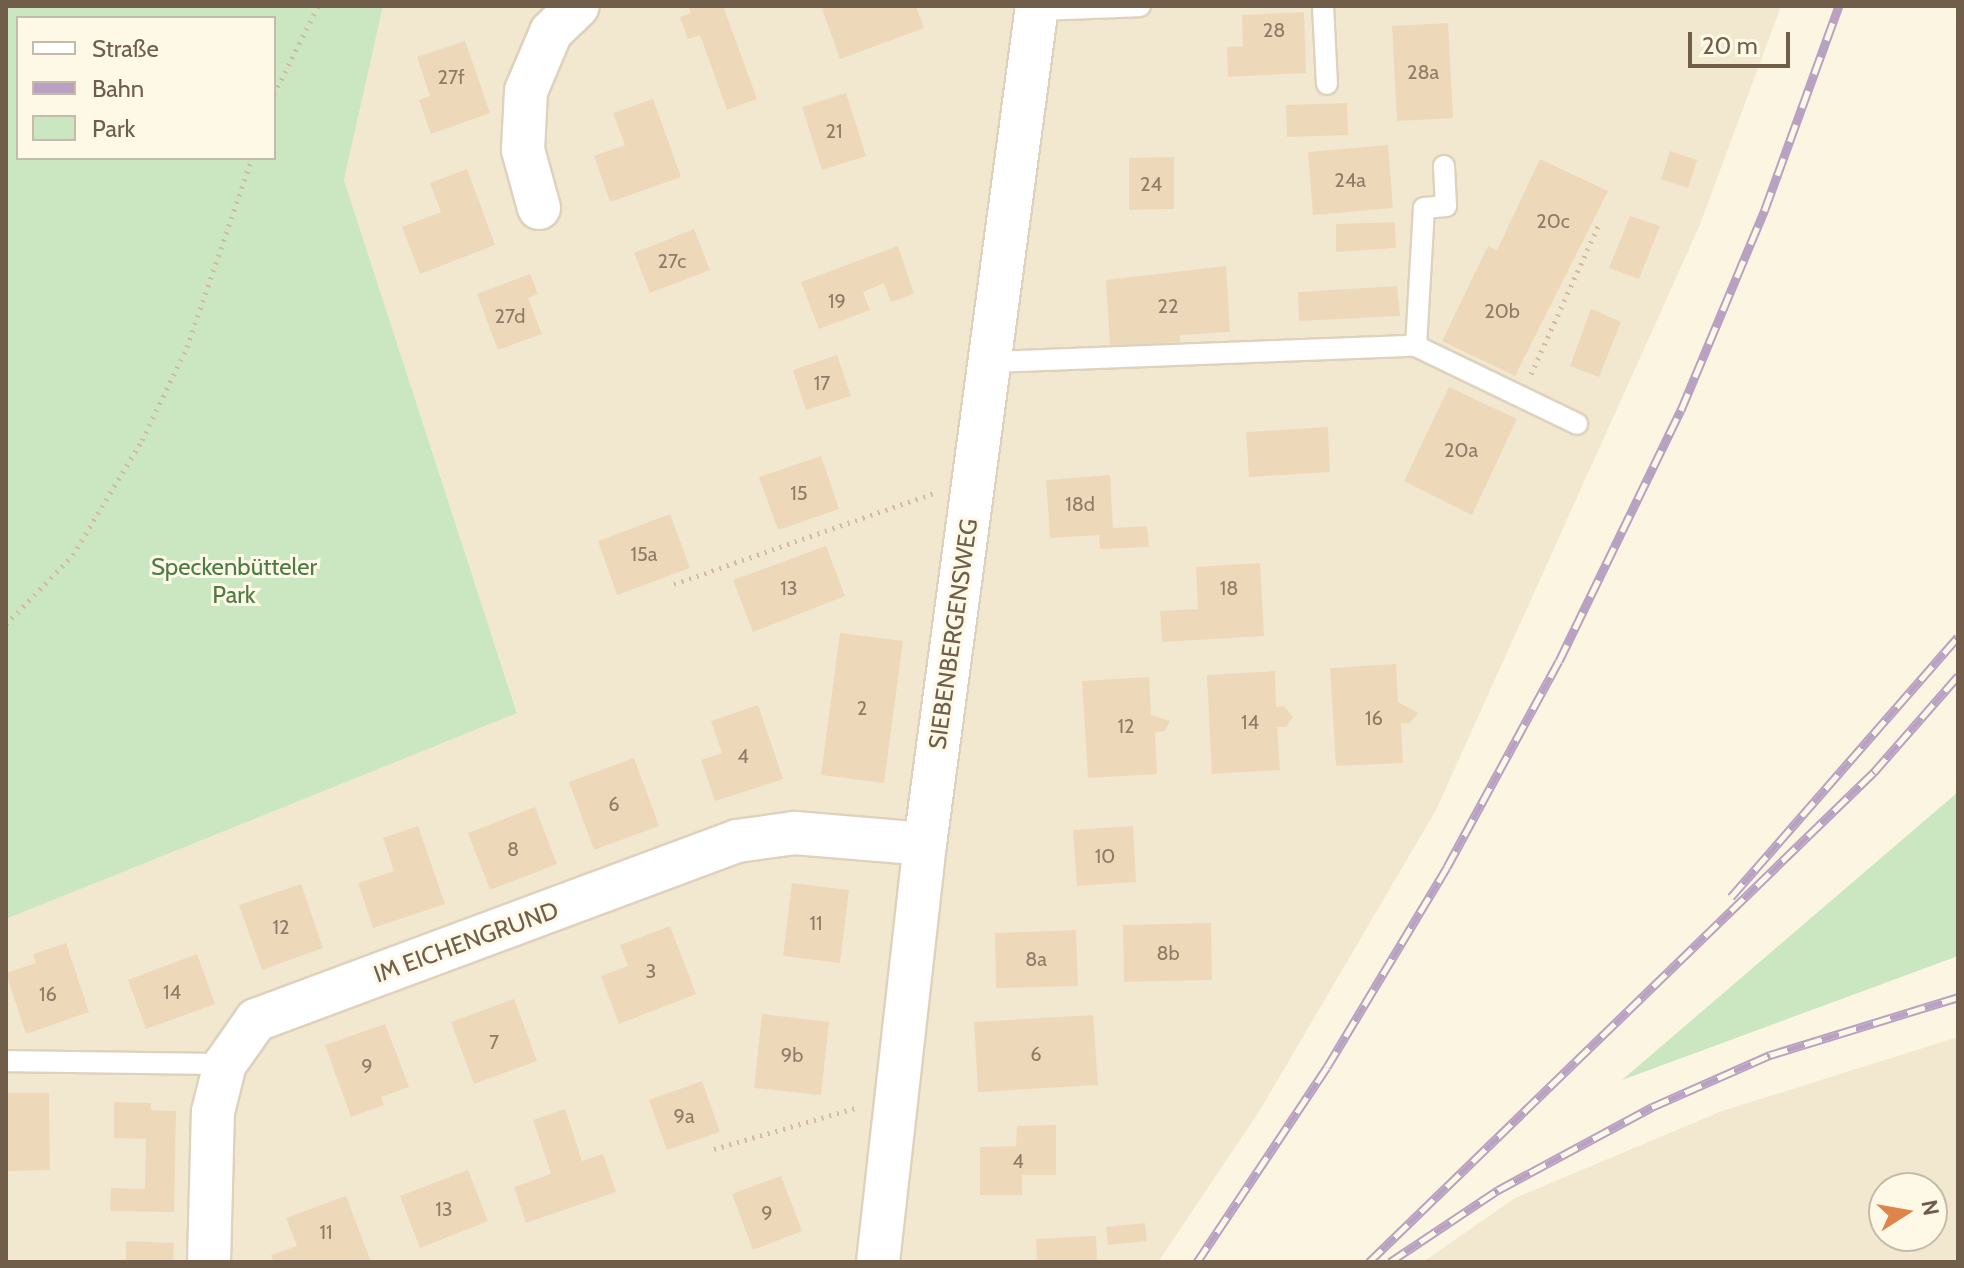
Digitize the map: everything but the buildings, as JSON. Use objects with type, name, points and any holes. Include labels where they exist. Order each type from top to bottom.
[{"type":"street","points":[[539,208],[523,150],[526,91],[551,32],[578,6]]},
{"type":"street","name":"SIEBENBERGENSWEG","points":[[878,1262],[925,844],[1037,8]]},
{"type":"street","name":"IM EICHENGRUND","points":[[209,1262],[213,1112],[225,1064],[256,1020],[737,841],[795,833],[925,844]]},
{"type":"lane","points":[[1037,8],[1140,6]]},
{"type":"lane","points":[[1323,6],[1327,84]]},
{"type":"lane","points":[[1416,346],[1424,208],[1446,206],[1444,166]]},
{"type":"lane","points":[[990,362],[1416,346],[1577,424]]},
{"type":"lane","points":[[6,1061],[225,1064]]},
{"type":"path","points":[[276,90],[318,6]]},
{"type":"path","points":[[6,624],[73,555],[142,440],[187,347],[251,160]]},
{"type":"path","points":[[1521,397],[1600,222]]},
{"type":"path","points":[[674,584],[974,479]]},
{"type":"path","points":[[714,1149],[897,1096]]},
{"type":"shaded area","points":[[383,6],[1781,6],[1699,227],[1436,810],[1260,1110],[1158,1262],[6,1262],[6,919],[517,712],[344,180]]},
{"type":"shaded area","points":[[1958,1037],[1958,1262],[1423,1262],[1515,1198],[1722,1111]]},
{"type":"green space","name":"Speckenbütteler Park","points":[[6,6],[383,6],[344,180],[517,713],[6,919]]},
{"type":"green space","points":[[1958,792],[1958,956],[1622,1080]]},
{"type":"railway","points":[[1197,1262],[1327,1067],[1447,867],[1559,661],[1681,410],[1765,209],[1839,6]]},
{"type":"railway","points":[[1731,897],[1958,637]]},
{"type":"railway","points":[[1369,1262],[1874,772],[1958,676]]},
{"type":"railway","points":[[1390,1262],[1498,1190],[1652,1107],[1770,1055],[1958,997]]}]
